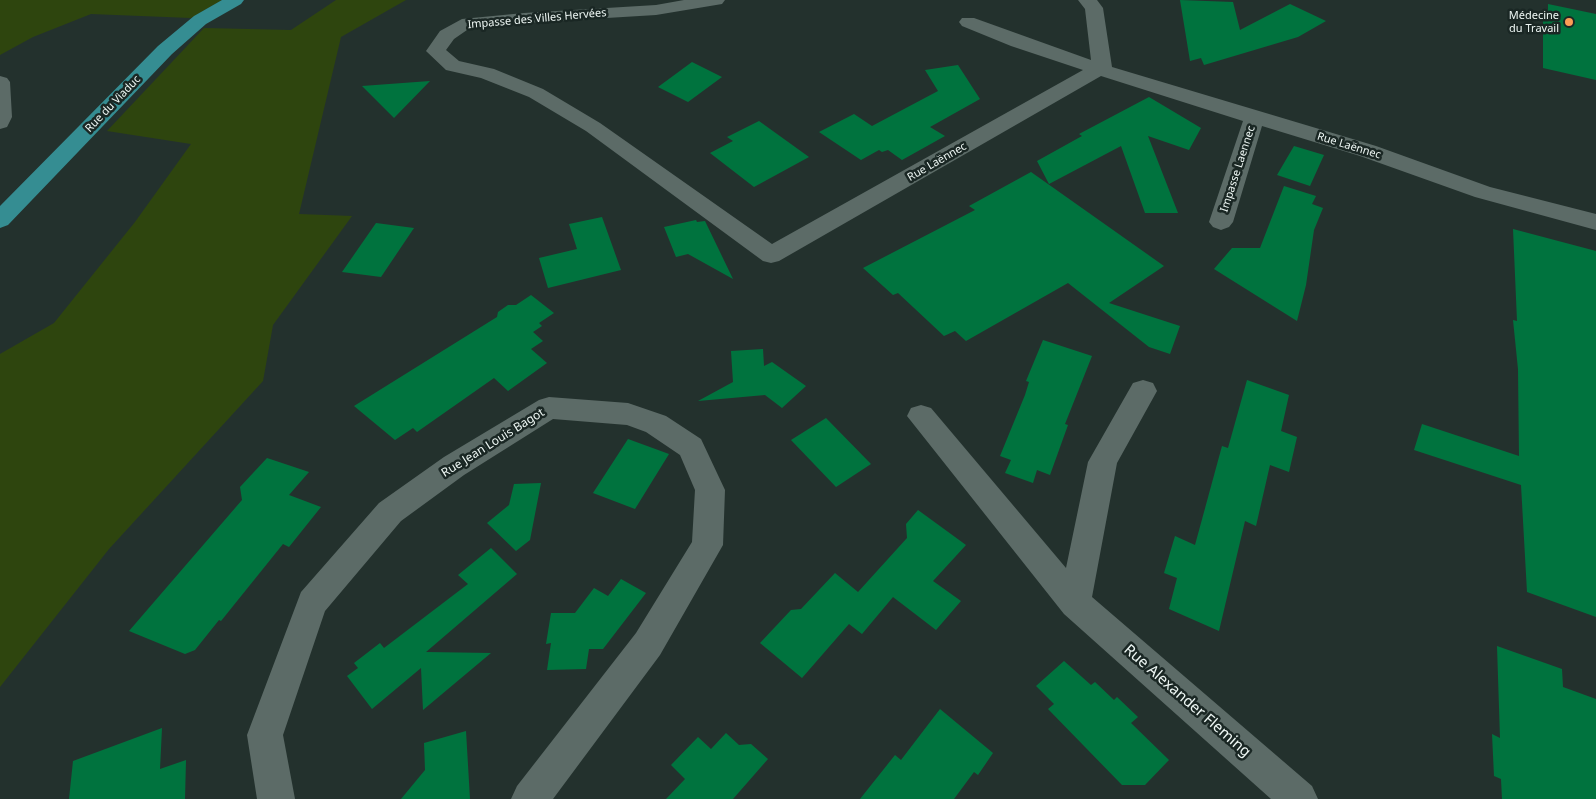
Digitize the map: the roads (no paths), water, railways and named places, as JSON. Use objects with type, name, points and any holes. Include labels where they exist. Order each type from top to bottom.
[{"type":"main road","name":"Rue du Viaduc","points":[[0,220],[165,50],[200,20],[235,0]]},
{"type":"street","name":"Impasse des Villes Hervées","points":[[716,0],[656,10],[524,18],[462,25],[447,35],[436,50],[454,66],[488,73],[536,93],[593,127],[772,255]]},
{"type":"street","points":[[1095,3],[1102,68]]},
{"type":"street","name":"Rue Laënnec","points":[[968,22],[1018,42],[1102,68],[1155,88],[1374,153],[1482,192],[1596,222]]},
{"type":"street","name":"Rue Laënnec","points":[[772,255],[1102,68]]},
{"type":"street","points":[[0,82],[2,117],[0,124]]},
{"type":"street","name":"Impasse Laennec","points":[[1221,222],[1255,117]]},
{"type":"street","points":[[1075,603],[1103,462],[1144,391]]},
{"type":"street","name":"Rue Jean Louis Bagot","points":[[276,799],[265,735],[312,603],[390,512],[454,466],[549,408],[628,414],[656,424],[690,447],[710,490],[707,545],[648,644],[530,799]]},
{"type":"street","name":"Rue Alexander Fleming","points":[[921,416],[1075,603],[1298,799]]},
{"type":"place","name":"Médecine du Travail","points":[[1569,22]]}]
